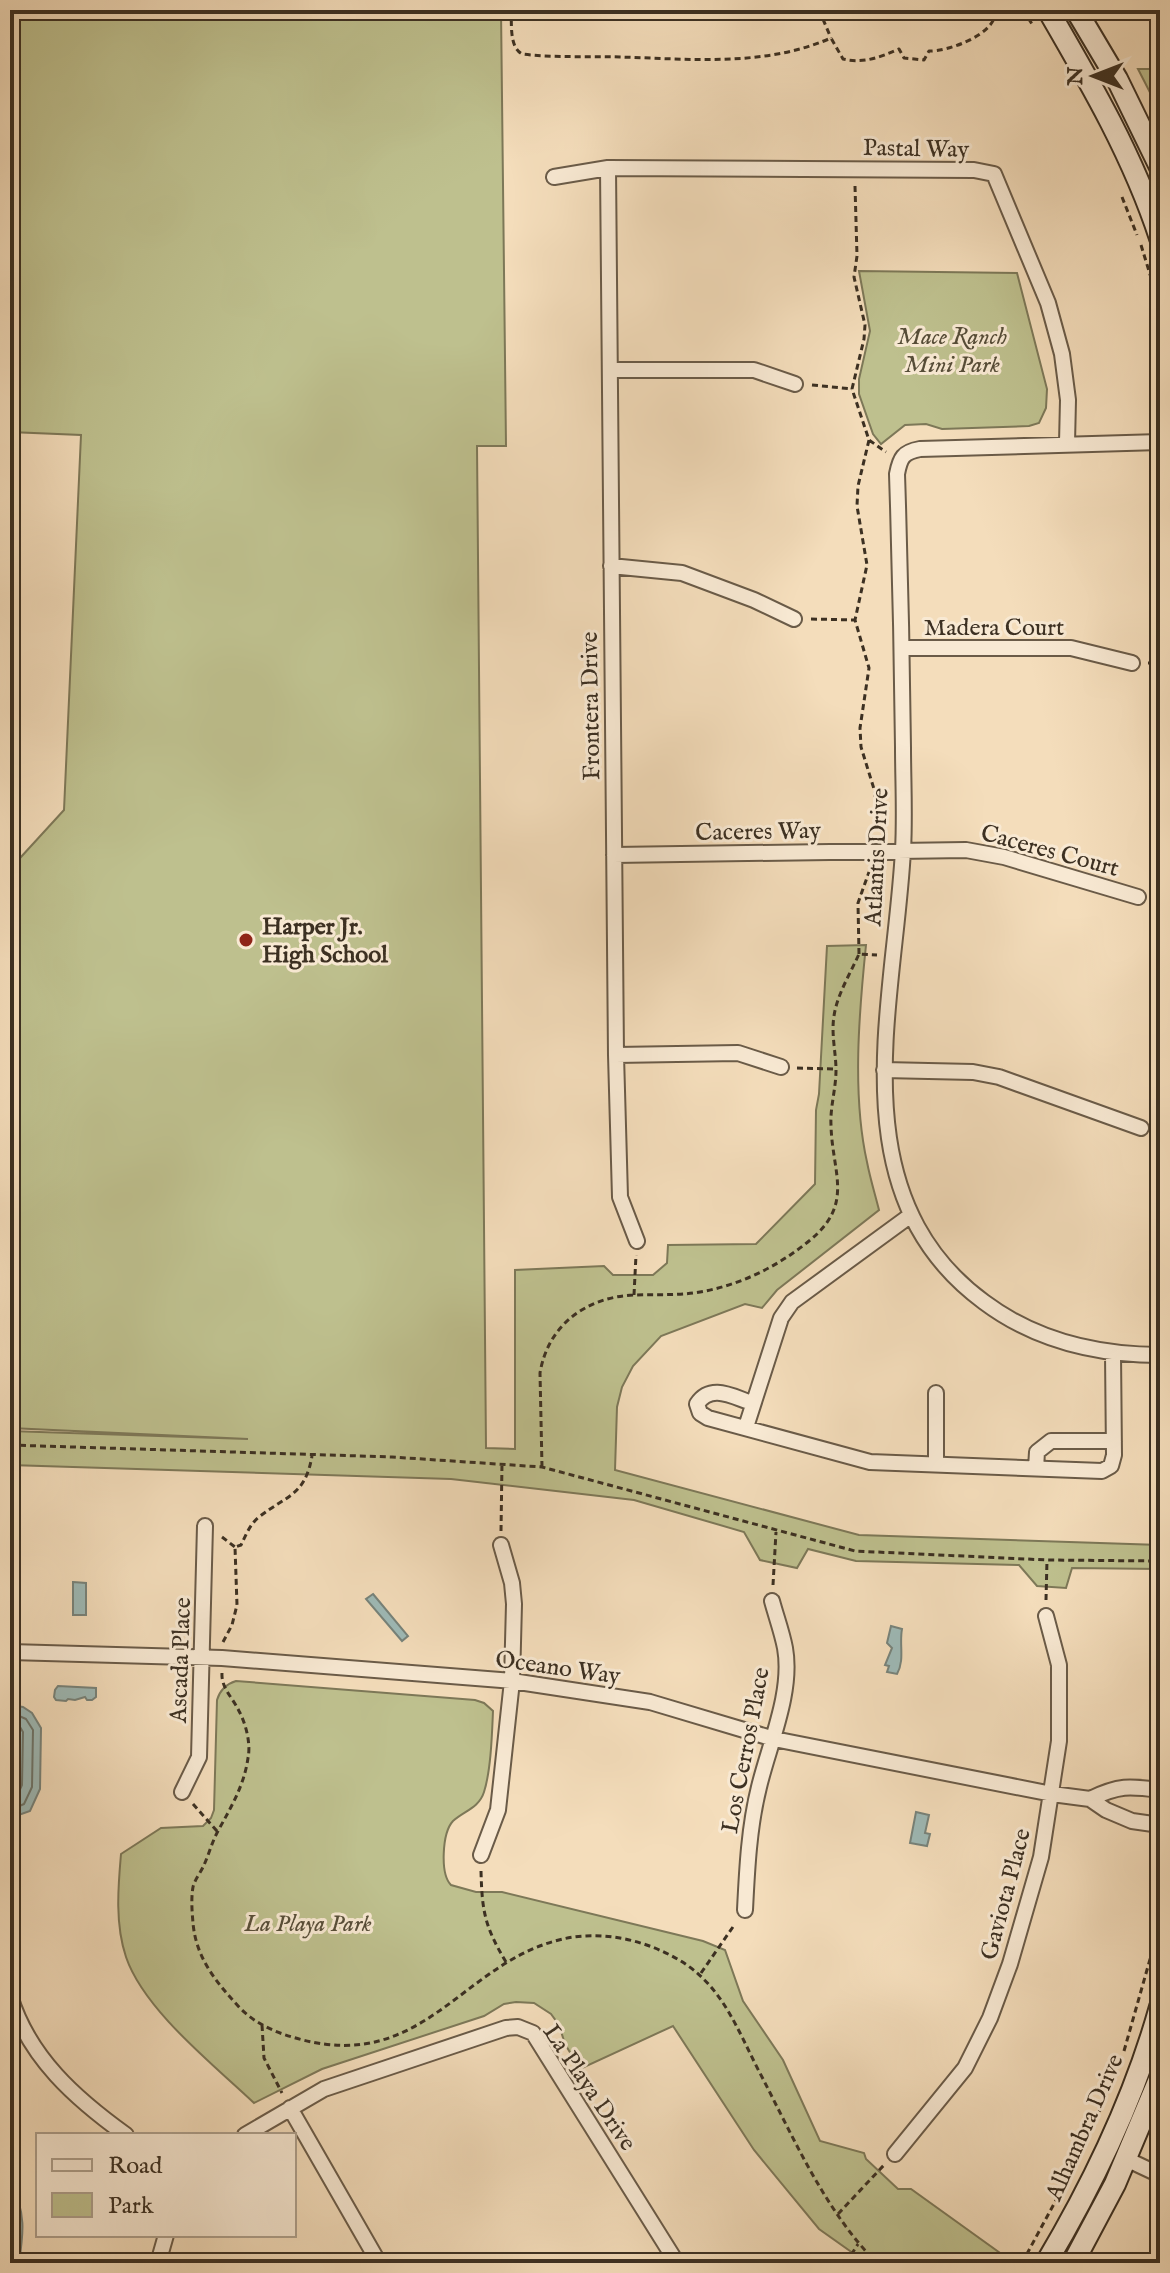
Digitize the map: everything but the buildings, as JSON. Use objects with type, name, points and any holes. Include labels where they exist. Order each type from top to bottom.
[{"type":"main road","points":[[1048,10],[1116,129],[1160,238]]},
{"type":"main road","points":[[1076,10],[1124,92],[1160,167]]},
{"type":"main road","name":"Alhambra Drive","points":[[1046,2263],[1103,2156],[1136,2077],[1160,2007]]},
{"type":"main road","name":"Alhambra Drive","points":[[1073,2263],[1126,2159],[1160,2077]]},
{"type":"street","name":"Pastal Way","points":[[554,177],[608,168],[854,168],[974,170],[994,174],[1048,303],[1062,354],[1068,400],[1067,443]]},
{"type":"street","name":"Frontera Drive","points":[[608,168],[616,1055],[620,1197],[637,1241]]},
{"type":"street","points":[[610,370],[754,370],[795,384]]},
{"type":"street","points":[[900,458],[908,451],[920,449],[1160,442]]},
{"type":"street","name":"Atlantis Drive","points":[[900,458],[897,474],[903,850],[891,955],[884,1070],[885,1111],[895,1178],[911,1215],[949,1271],[972,1294],[998,1312],[1045,1336],[1113,1354],[1160,1355]]},
{"type":"street","points":[[611,566],[682,573],[794,619]]},
{"type":"street","name":"Madera Court","points":[[902,648],[1071,648],[1132,663]]},
{"type":"street","name":"Caceres Way","points":[[614,855],[903,850]]},
{"type":"street","name":"Caceres Court","points":[[903,850],[966,850],[1004,857],[1138,897]]},
{"type":"street","points":[[616,1055],[738,1053],[781,1067]]},
{"type":"street","points":[[884,1070],[973,1072],[999,1077],[1141,1128]]},
{"type":"street","points":[[746,1427],[781,1318],[792,1302],[911,1215]]},
{"type":"street","points":[[752,1403],[718,1392],[708,1393],[697,1404],[700,1413],[708,1418],[870,1462],[1102,1471],[1111,1466],[1114,1441],[1113,1354]]},
{"type":"street","points":[[936,1393],[936,1463]]},
{"type":"street","points":[[1036,1468],[1037,1452],[1051,1441],[1114,1441]]},
{"type":"street","name":"Ascada Place","points":[[182,1792],[199,1757],[205,1526]]},
{"type":"street","points":[[481,1855],[498,1810],[512,1681],[514,1604],[512,1583],[501,1545]]},
{"type":"street","name":"Los Cerros Place","points":[[745,1910],[748,1848],[759,1787],[774,1739],[786,1672],[785,1650],[772,1601]]},
{"type":"street","name":"Gaviota Place","points":[[895,2154],[965,2068],[990,2018],[1010,1964],[1041,1857],[1059,1741],[1059,1665],[1046,1616]]},
{"type":"street","name":"Oceano Way","points":[[10,1652],[203,1657],[512,1681],[650,1702],[774,1739],[1090,1799],[1132,1821],[1160,1825]]},
{"type":"street","name":"Oceano Way","points":[[1090,1799],[1125,1786],[1160,1790]]},
{"type":"street","points":[[10,1996],[40,2056],[63,2084],[85,2106],[123,2133]]},
{"type":"street","name":"La Playa Drive","points":[[248,2133],[324,2089],[506,2028],[518,2027],[533,2033],[677,2263]]},
{"type":"street","points":[[290,2108],[379,2263]]},
{"type":"street","points":[[1126,2159],[1160,2175]]},
{"type":"street","points":[[158,2263],[165,2237]]},
{"type":"path","points":[[511,10],[516,51],[538,56],[761,57],[796,52],[831,38]]},
{"type":"path","points":[[819,10],[843,59],[853,61],[871,60],[899,49],[904,58],[924,60],[929,51],[944,51],[990,27],[996,19],[995,10]]},
{"type":"path","points":[[1023,10],[1039,35]]},
{"type":"path","points":[[854,168],[857,256],[854,277],[865,325],[852,389],[869,440],[878,449],[900,458]]},
{"type":"path","points":[[1119,187],[1147,261],[1160,307]]},
{"type":"path","points":[[795,384],[852,389]]},
{"type":"path","points":[[869,440],[858,486],[857,506],[867,549],[867,565],[855,620],[869,675],[860,728],[861,747],[874,789],[880,825]]},
{"type":"path","points":[[794,619],[855,620]]},
{"type":"path","points":[[542,1467],[540,1373],[548,1345],[558,1329],[574,1314],[591,1304],[634,1295],[666,1297],[690,1294],[741,1281],[779,1263],[811,1240],[835,1210],[839,1179],[831,1127],[836,1069],[833,1017],[859,954],[858,903],[869,872]]},
{"type":"path","points":[[859,954],[891,955]]},
{"type":"path","points":[[781,1067],[836,1069]]},
{"type":"path","points":[[634,1295],[637,1241]]},
{"type":"path","points":[[10,1445],[392,1457],[542,1467],[855,1551],[1047,1560],[1160,1561]]},
{"type":"path","points":[[223,1639],[232,1625],[237,1605],[235,1547],[241,1545],[257,1518],[285,1502],[302,1485],[308,1476],[312,1456]]},
{"type":"path","points":[[501,1545],[502,1463]]},
{"type":"path","points":[[772,1601],[776,1531]]},
{"type":"path","points":[[1046,1616],[1047,1560]]},
{"type":"path","points":[[221,1682],[240,1712],[247,1733],[249,1755],[237,1798],[193,1886],[193,1926],[198,1950],[218,1985],[248,2016],[288,2036],[312,2042],[371,2042],[415,2027],[434,2016],[506,1962],[533,1948],[558,1940],[592,1935],[641,1942],[701,1973],[725,2005],[822,2191],[858,2244],[877,2263]]},
{"type":"path","points":[[182,1792],[218,1832]]},
{"type":"path","points":[[481,1855],[484,1917],[506,1962]]},
{"type":"path","points":[[701,1973],[745,1910]]},
{"type":"path","points":[[1123,2054],[1160,1924]]},
{"type":"path","points":[[262,2025],[264,2058],[290,2108]]},
{"type":"path","points":[[1022,2263],[1075,2165],[1114,2081]]},
{"type":"path","points":[[838,2214],[895,2154]]},
{"type":"path","points":[[846,2263],[858,2244]]},
{"type":"path","points":[[915,2263],[942,2258],[959,2263]]},
{"type":"green space","name":"Harper Jr. High School","points":[[10,10],[501,10],[506,446],[477,446],[486,1448],[515,1449],[515,1270],[604,1266],[613,1275],[653,1275],[667,1263],[668,1245],[756,1244],[815,1184],[816,1110],[827,946],[866,945],[858,1082],[862,1136],[879,1210],[777,1290],[762,1308],[745,1304],[661,1336],[633,1366],[622,1387],[617,1407],[615,1470],[859,1535],[1160,1545],[1160,1569],[1072,1568],[1066,1588],[1037,1586],[1019,1565],[856,1561],[808,1549],[797,1568],[760,1560],[744,1532],[634,1500],[451,1479],[10,1465],[10,1431],[248,1439],[10,1428],[10,869],[64,810],[81,435],[10,432]]},
{"type":"green space","points":[[1138,69],[1160,69],[1160,112]]},
{"type":"green space","name":"Mace Ranch Mini Park","points":[[859,271],[1017,273],[1047,389],[1046,408],[1039,423],[942,429],[926,424],[905,425],[881,444],[873,434],[859,394],[859,379],[870,331]]},
{"type":"green space","name":"La Playa Park","points":[[236,1681],[484,1703],[493,1711],[488,1773],[482,1797],[475,1806],[453,1821],[446,1835],[444,1863],[451,1885],[476,1892],[502,1892],[703,1941],[725,1950],[743,2001],[783,2060],[820,2141],[864,2153],[866,2159],[898,2189],[911,2189],[1014,2263],[867,2263],[819,2229],[754,2150],[673,2026],[580,2069],[551,2014],[534,2003],[504,2004],[484,2016],[322,2069],[254,2103],[182,2036],[148,1997],[126,1957],[119,1919],[121,1854],[161,1828],[203,1826],[211,1818],[214,1810],[217,1700],[224,1688]]},
{"type":"water","points":[[73,1582],[86,1583],[86,1615],[73,1615]]},
{"type":"water","points":[[373,1594],[408,1636],[402,1641],[366,1599]]},
{"type":"water","points":[[891,1626],[902,1629],[901,1663],[897,1674],[887,1672],[889,1666],[885,1665],[892,1648],[887,1643]]},
{"type":"water","points":[[58,1686],[96,1688],[96,1697],[92,1700],[85,1697],[56,1700],[55,1690]]},
{"type":"water","points":[[10,1705],[23,1707],[32,1713],[41,1728],[40,1789],[30,1811],[10,1818]]},
{"type":"water","points":[[916,1812],[929,1815],[925,1833],[930,1834],[927,1846],[910,1843]]},
{"type":"water","points":[[10,2186],[21,2213],[19,2263],[10,2263]]},
{"type":"place","name":"Harper Jr. High School","points":[[246,940]]}]
